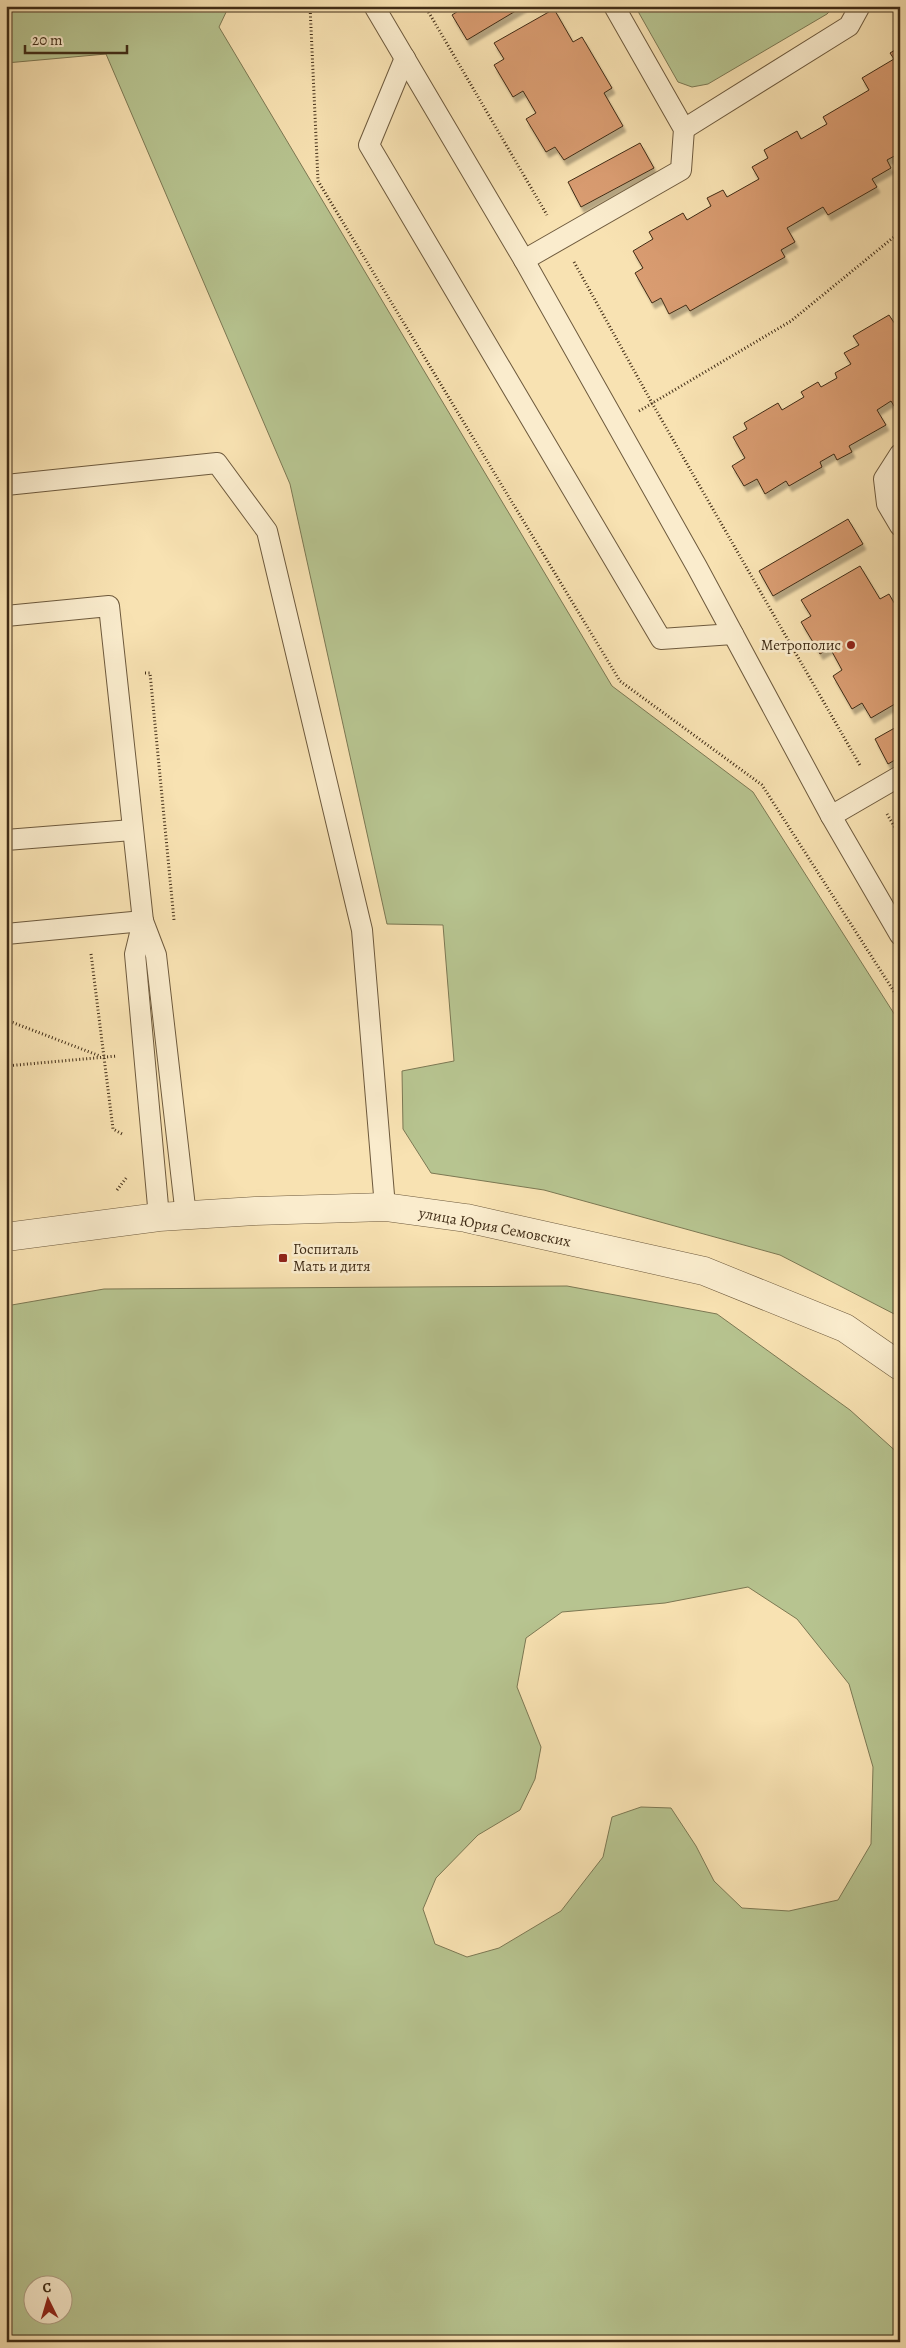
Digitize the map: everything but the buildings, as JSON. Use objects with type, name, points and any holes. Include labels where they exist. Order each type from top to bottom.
[{"type":"street","name":"улица Юрия Семовских","points":[[6,1237],[172,1216],[385,1207],[466,1218],[704,1271],[845,1328],[900,1366]]},
{"type":"lane","points":[[374,6],[524,260],[733,634],[830,816],[900,935]]},
{"type":"lane","points":[[524,260],[680,170],[684,129],[614,6]]},
{"type":"lane","points":[[684,129],[849,26],[860,6]]},
{"type":"lane","points":[[405,58],[369,145],[661,639],[733,634]]},
{"type":"lane","points":[[900,454],[884,479],[887,504],[900,526]]},
{"type":"lane","points":[[6,485],[216,463],[267,531],[362,930],[385,1207]]},
{"type":"lane","points":[[6,616],[109,606],[143,921],[135,954],[172,1216]]},
{"type":"lane","points":[[830,816],[900,776]]},
{"type":"lane","points":[[6,840],[132,830]]},
{"type":"lane","points":[[6,934],[143,921]]},
{"type":"path","points":[[310,6],[318,181],[620,681],[762,785],[900,1001]]},
{"type":"path","points":[[425,6],[561,238],[652,403],[900,836]]},
{"type":"path","points":[[616,425],[791,321],[900,232]]},
{"type":"path","points":[[90,944],[113,1129],[126,1136],[126,1144]]},
{"type":"path","points":[[6,1020],[103,1057]]},
{"type":"path","points":[[6,1066],[103,1057]]},
{"type":"path","points":[[112,1194],[128,1176],[128,1169]]},
{"type":"green space","points":[[6,6],[229,6],[219,27],[612,686],[753,792],[900,1023],[900,1317],[780,1255],[544,1190],[431,1173],[403,1129],[402,1071],[454,1061],[443,925],[387,924],[290,484],[106,54],[6,63]]},
{"type":"green space","points":[[635,6],[835,6],[827,14],[708,84],[692,87],[678,82]]},
{"type":"green space","points":[[567,1286],[717,1314],[850,1410],[900,1455],[900,2342],[6,2342],[6,1306],[104,1289]],"holes":[[[748,1587],[797,1619],[849,1684],[873,1767],[871,1844],[838,1900],[789,1911],[742,1908],[714,1881],[696,1846],[671,1808],[641,1807],[612,1817],[603,1857],[561,1911],[499,1948],[467,1957],[435,1944],[423,1909],[436,1878],[478,1835],[520,1810],[535,1779],[541,1747],[517,1687],[526,1638],[562,1612],[665,1603]]]},
{"type":"place","name":"Метрополис","points":[[851,645]]},
{"type":"place","name":"Госпиталь Мать и дитя","points":[[283,1258]]}]
